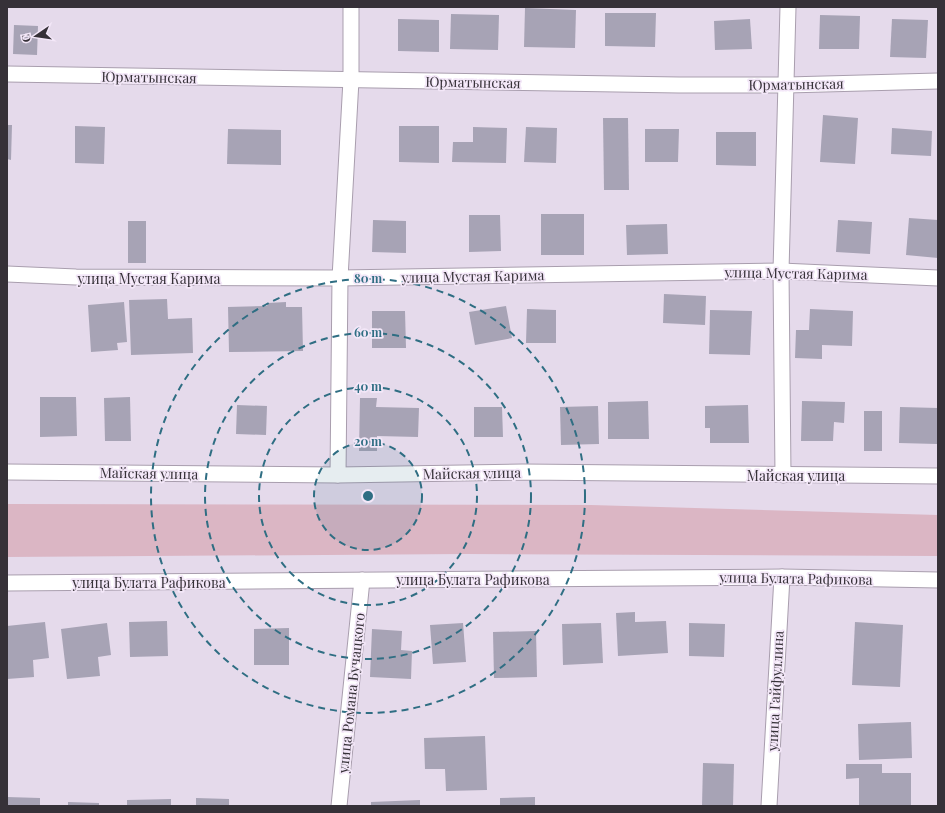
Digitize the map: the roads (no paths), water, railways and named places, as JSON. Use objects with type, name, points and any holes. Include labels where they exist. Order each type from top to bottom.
[{"type":"street","points":[[338,475],[340,278],[351,80],[351,7]]},
{"type":"street","points":[[783,475],[781,270],[788,7]]},
{"type":"street","name":"Юрматынская","points":[[7,74],[787,85],[938,81]]},
{"type":"street","name":"улица Мустая Карима","points":[[7,274],[76,277],[340,278],[781,270],[938,278]]},
{"type":"street","name":"Майская улица","points":[[7,472],[338,475],[523,472],[938,476]]},
{"type":"street","name":"улица Булата Рафикова","points":[[7,583],[782,576],[938,580]]},
{"type":"street","name":"улица Гайфуллина","points":[[769,806],[782,576]]},
{"type":"street","name":"улица Романа Бучацкого","points":[[339,806],[362,580]]}]
